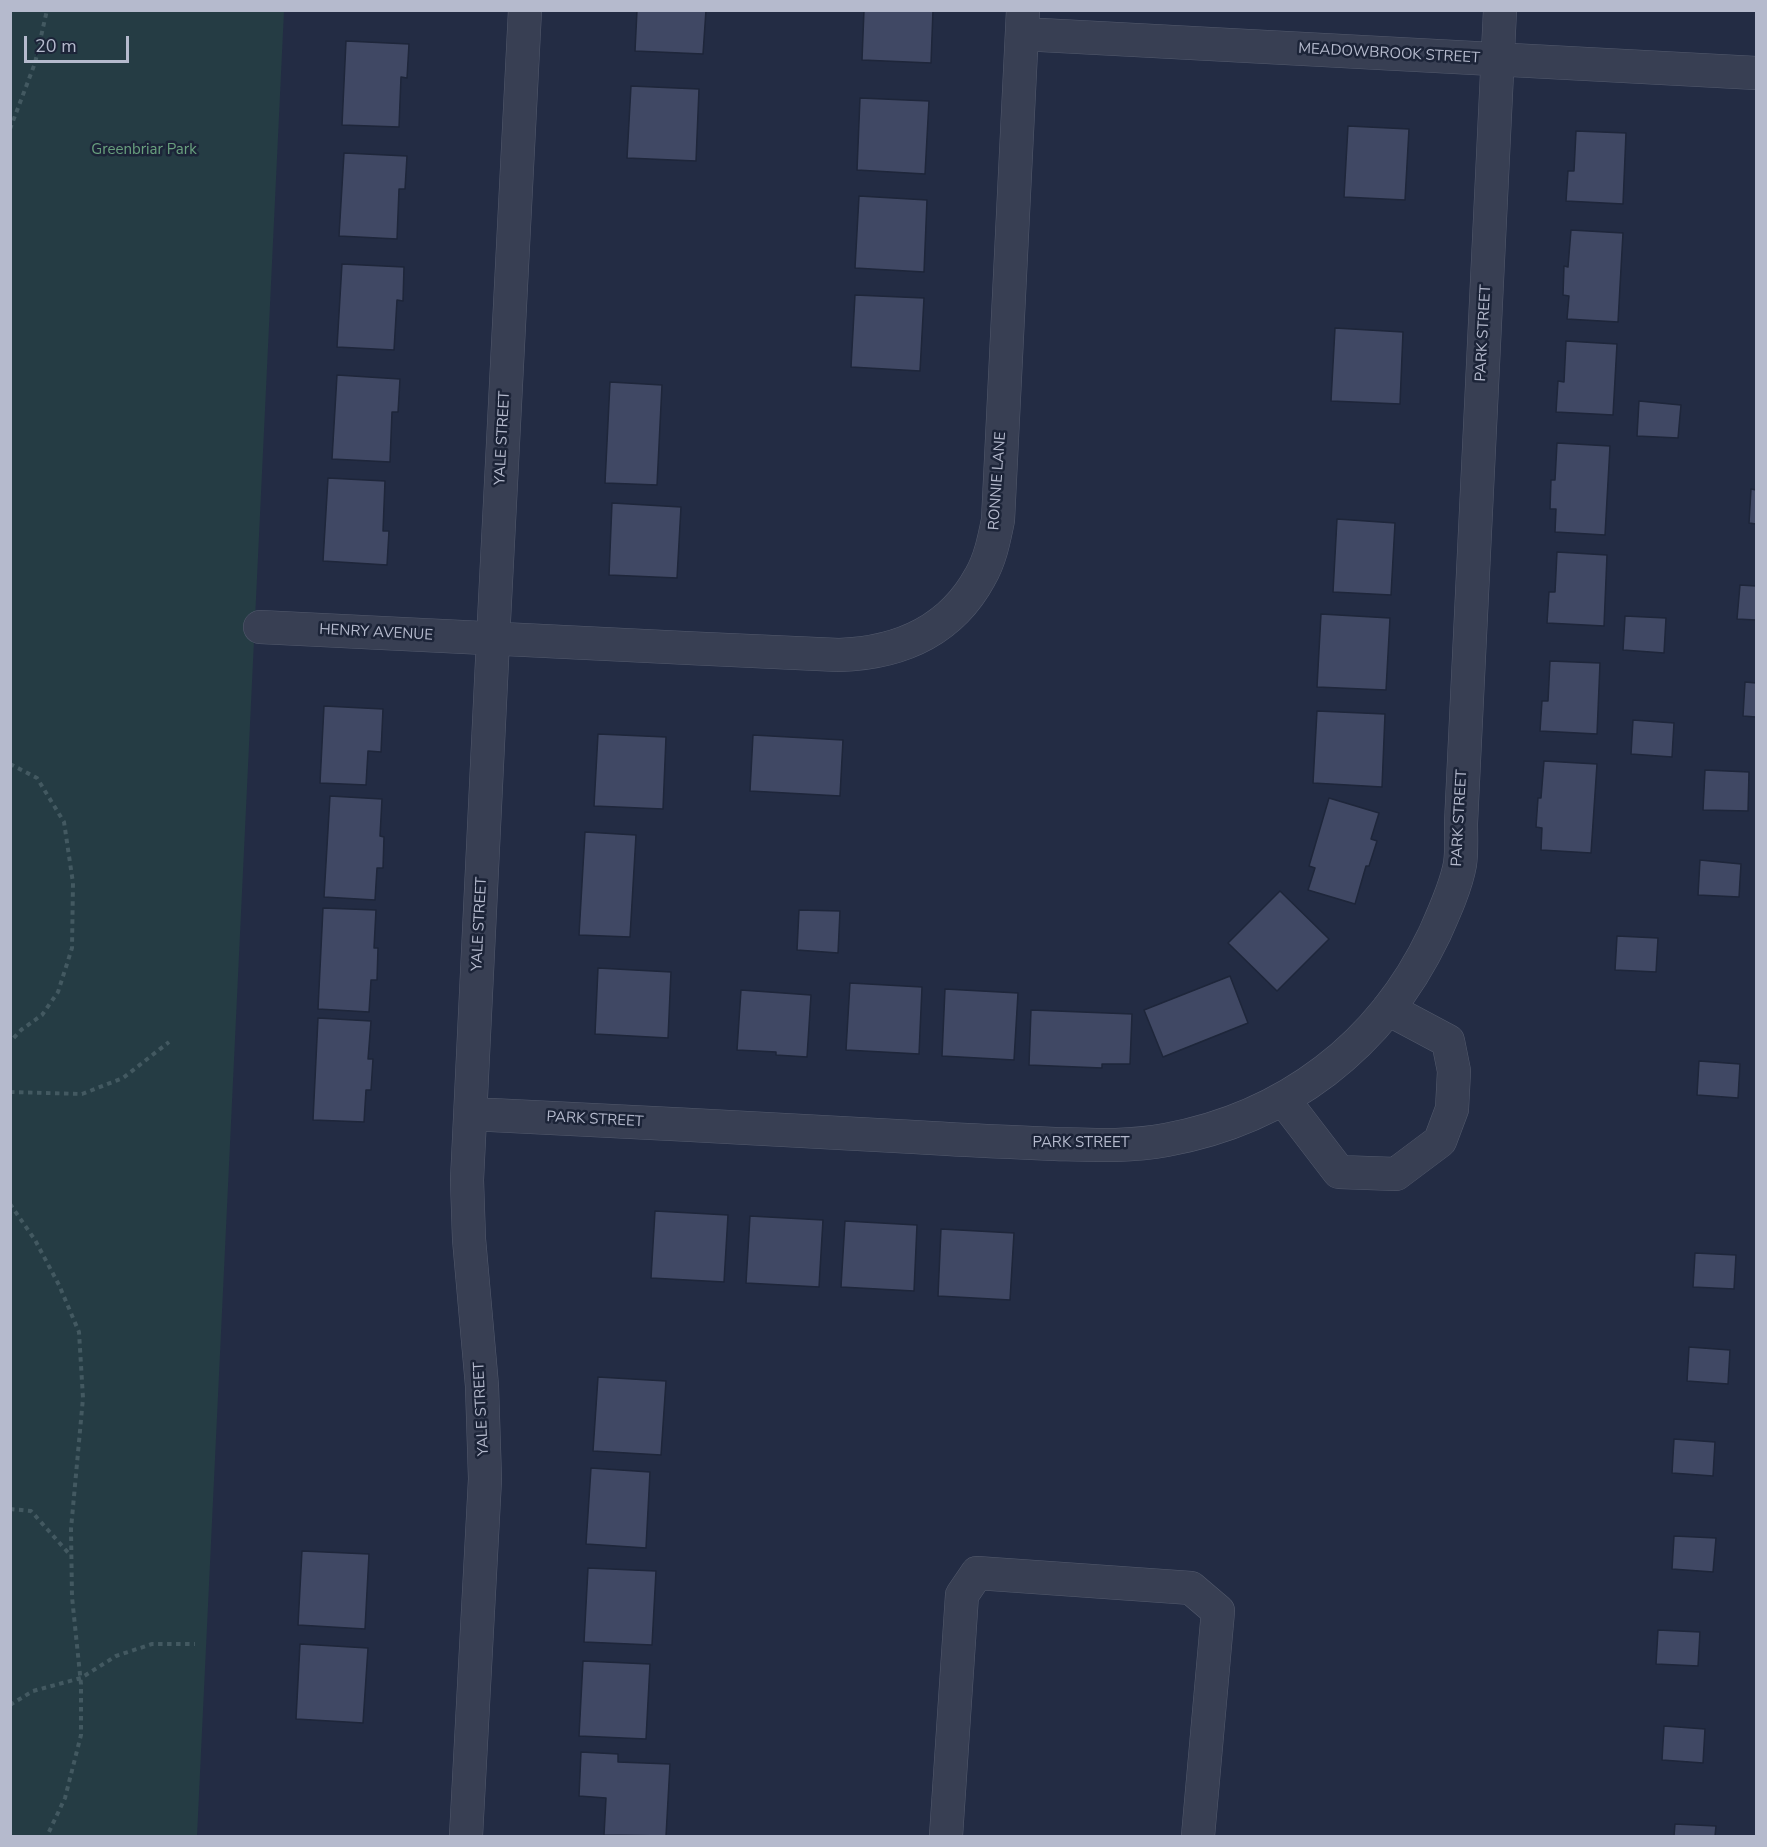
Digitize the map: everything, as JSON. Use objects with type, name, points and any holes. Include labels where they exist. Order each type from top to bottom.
[{"type":"street","name":"YALE STREET","points":[[466,1836],[485,1479],[482,1386],[467,1180],[525,10]]},
{"type":"street","name":"PARK STREET","points":[[471,1114],[998,1142],[1113,1145],[1164,1140],[1213,1129],[1260,1111],[1296,1092],[1345,1054],[1388,1009],[1423,957],[1445,911],[1460,864],[1500,10]]},
{"type":"street","name":"RONNIE LANE","points":[[493,640],[556,641],[839,656],[862,655],[895,648],[925,634],[952,615],[981,577],[991,552],[998,520],[1022,22]]},
{"type":"street","name":"MEADOWBROOK STREET","points":[[1022,22],[1497,60],[1756,73]]},
{"type":"street","name":"HENRY AVENUE","points":[[260,627],[493,640]]},
{"type":"street","points":[[1283,1099],[1339,1172],[1396,1174],[1440,1141],[1452,1109],[1454,1071],[1448,1041],[1388,1009]]},
{"type":"street","points":[[946,1836],[962,1595],[977,1573],[1191,1588],[1218,1611],[1198,1836]]},
{"type":"path","points":[[10,129],[35,63],[47,10]]},
{"type":"path","points":[[10,764],[37,778],[64,822],[73,883],[72,948],[58,992],[42,1015],[21,1030],[10,1042]]},
{"type":"path","points":[[10,1092],[82,1094],[123,1078],[168,1042]]},
{"type":"path","points":[[10,1204],[35,1240],[59,1285],[79,1332],[83,1398],[71,1529],[72,1597],[81,1678],[81,1735],[65,1798],[47,1836]]},
{"type":"path","points":[[10,1509],[31,1511],[72,1557]]},
{"type":"path","points":[[10,1705],[33,1691],[81,1678],[116,1656],[152,1644],[195,1644]]},
{"type":"green space","name":"Greenbriar Park","points":[[11,11],[284,11],[197,1836],[11,1836]]},
{"type":"building","points":[[637,10],[706,10],[703,54],[635,51]]},
{"type":"building","points":[[864,10],[933,10],[931,63],[862,60]]},
{"type":"building","points":[[346,41],[409,44],[407,78],[401,77],[399,127],[342,125]]},
{"type":"building","points":[[631,86],[699,89],[696,161],[627,158]]},
{"type":"building","points":[[860,98],[929,101],[925,174],[857,170]]},
{"type":"building","points":[[1348,126],[1409,129],[1405,200],[1344,197]]},
{"type":"building","points":[[1576,131],[1626,133],[1623,204],[1566,201],[1568,171],[1574,171]]},
{"type":"building","points":[[344,153],[407,156],[405,189],[399,189],[397,239],[339,236]]},
{"type":"building","points":[[859,196],[927,200],[924,272],[855,268]]},
{"type":"building","points":[[1571,230],[1623,233],[1618,322],[1567,319],[1569,296],[1563,295],[1564,266],[1568,267]]},
{"type":"building","points":[[342,264],[404,267],[403,301],[397,300],[394,350],[337,347]]},
{"type":"building","points":[[855,295],[924,298],[920,371],[851,367]]},
{"type":"building","points":[[1335,328],[1403,332],[1400,404],[1331,401]]},
{"type":"building","points":[[1566,341],[1617,344],[1613,415],[1556,412],[1558,381],[1564,382]]},
{"type":"building","points":[[337,375],[400,379],[398,412],[392,412],[390,462],[332,459]]},
{"type":"building","points":[[610,382],[662,385],[657,485],[605,483]]},
{"type":"building","points":[[1639,401],[1681,405],[1678,438],[1637,436]]},
{"type":"building","points":[[1557,443],[1610,446],[1605,535],[1555,532],[1556,509],[1550,509],[1551,480],[1555,480]]},
{"type":"building","points":[[328,478],[385,481],[383,531],[389,531],[387,565],[323,561]]},
{"type":"building","points":[[1751,489],[1756,490],[1756,524],[1749,523]]},
{"type":"building","points":[[612,503],[681,507],[677,578],[609,575]]},
{"type":"building","points":[[1337,519],[1395,523],[1391,595],[1333,592]]},
{"type":"building","points":[[1557,552],[1607,555],[1604,626],[1547,623],[1549,592],[1555,592]]},
{"type":"building","points":[[1740,585],[1756,586],[1756,620],[1737,619]]},
{"type":"building","points":[[1321,614],[1390,618],[1386,690],[1317,687]]},
{"type":"building","points":[[1625,616],[1666,618],[1664,653],[1623,650]]},
{"type":"building","points":[[1550,661],[1600,663],[1597,734],[1540,731],[1542,701],[1548,701]]},
{"type":"building","points":[[1745,682],[1756,683],[1756,717],[1743,716]]},
{"type":"building","points":[[324,706],[383,709],[381,752],[368,751],[366,785],[320,783]]},
{"type":"building","points":[[1317,711],[1385,714],[1382,787],[1313,783]]},
{"type":"building","points":[[1633,720],[1674,723],[1672,757],[1631,754]]},
{"type":"building","points":[[598,734],[666,737],[663,809],[594,806]]},
{"type":"building","points":[[753,735],[843,740],[840,796],[750,791]]},
{"type":"building","points":[[1544,761],[1597,764],[1591,853],[1541,850],[1542,828],[1536,827]]},
{"type":"building","points":[[1705,770],[1749,772],[1748,811],[1703,810]]},
{"type":"building","points":[[330,796],[382,799],[380,836],[384,837],[383,868],[377,868],[375,900],[324,897]]},
{"type":"building","points":[[1329,798],[1379,813],[1371,839],[1377,841],[1369,866],[1366,866],[1355,904],[1308,890],[1315,868],[1309,866]]},
{"type":"building","points":[[585,832],[636,835],[630,937],[579,935]]},
{"type":"building","points":[[1700,860],[1741,864],[1739,897],[1698,895]]},
{"type":"building","points":[[1280,891],[1329,939],[1277,991],[1228,943]]},
{"type":"building","points":[[323,908],[376,910],[374,948],[378,948],[377,980],[371,980],[369,1012],[318,1009]]},
{"type":"building","points":[[799,910],[840,911],[838,953],[797,950]]},
{"type":"building","points":[[1617,936],[1658,938],[1656,972],[1615,970]]},
{"type":"building","points":[[598,968],[671,972],[668,1038],[595,1034]]},
{"type":"building","points":[[1230,976],[1248,1023],[1163,1057],[1144,1010]]},
{"type":"building","points":[[850,983],[922,987],[919,1054],[846,1050]]},
{"type":"building","points":[[945,989],[1018,993],[1014,1060],[942,1056]]},
{"type":"building","points":[[741,990],[811,995],[807,1057],[776,1055],[776,1052],[737,1050]]},
{"type":"building","points":[[1031,1010],[1132,1014],[1130,1064],[1102,1064],[1102,1068],[1029,1065]]},
{"type":"building","points":[[318,1018],[371,1021],[368,1059],[373,1059],[371,1090],[366,1090],[364,1122],[313,1120]]},
{"type":"building","points":[[1699,1061],[1740,1064],[1738,1098],[1697,1095]]},
{"type":"building","points":[[655,1211],[728,1215],[724,1282],[651,1278]]},
{"type":"building","points":[[750,1216],[823,1220],[819,1287],[746,1283]]},
{"type":"building","points":[[845,1221],[917,1225],[914,1291],[841,1287]]},
{"type":"building","points":[[941,1229],[1014,1233],[1010,1300],[938,1296]]},
{"type":"building","points":[[1695,1253],[1736,1255],[1734,1289],[1693,1287]]},
{"type":"building","points":[[1689,1347],[1730,1350],[1728,1384],[1687,1381]]},
{"type":"building","points":[[598,1377],[666,1381],[661,1455],[593,1451]]},
{"type":"building","points":[[1674,1439],[1715,1442],[1713,1476],[1672,1473]]},
{"type":"building","points":[[591,1468],[650,1472],[646,1548],[586,1544]]},
{"type":"building","points":[[1674,1536],[1716,1538],[1713,1572],[1672,1569]]},
{"type":"building","points":[[302,1551],[369,1554],[365,1629],[298,1625]]},
{"type":"building","points":[[588,1568],[656,1571],[652,1645],[584,1642]]},
{"type":"building","points":[[1658,1630],[1700,1632],[1698,1666],[1656,1664]]},
{"type":"building","points":[[300,1644],[368,1648],[363,1723],[296,1719]]},
{"type":"building","points":[[583,1661],[650,1664],[646,1739],[579,1736]]},
{"type":"building","points":[[1664,1726],[1705,1729],[1703,1763],[1662,1760]]},
{"type":"building","points":[[581,1752],[618,1754],[618,1762],[670,1764],[666,1836],[604,1835],[606,1798],[579,1796]]},
{"type":"building","points":[[1675,1824],[1716,1826],[1715,1836],[1674,1836]]}]
